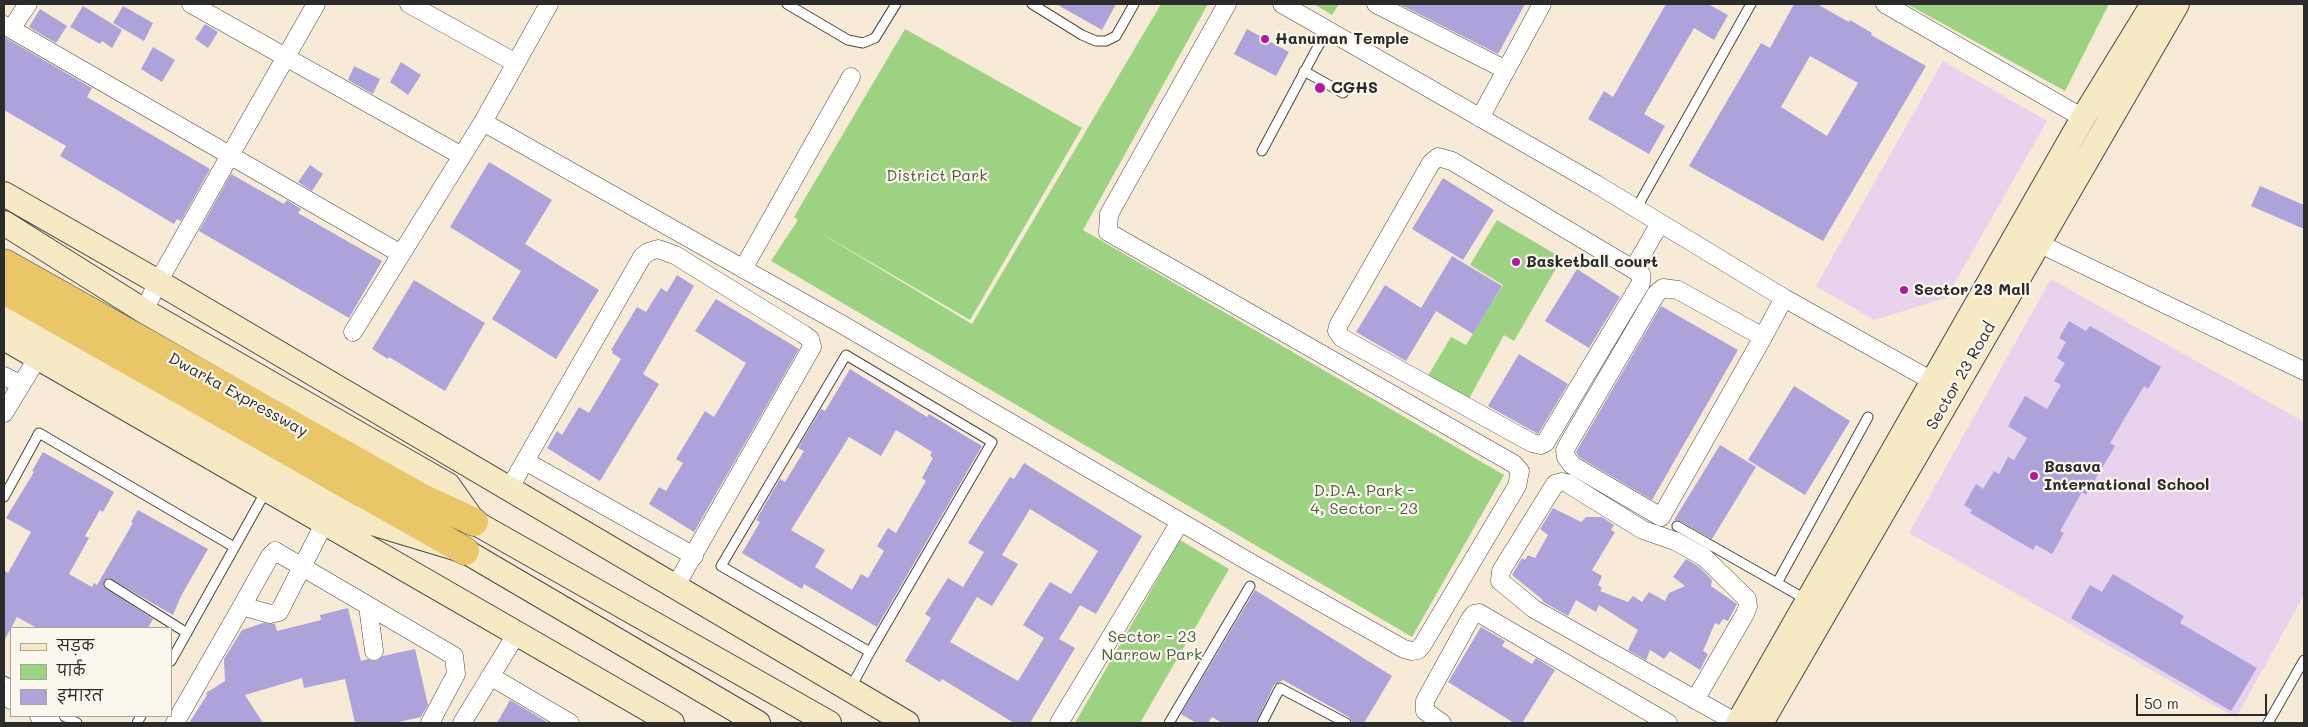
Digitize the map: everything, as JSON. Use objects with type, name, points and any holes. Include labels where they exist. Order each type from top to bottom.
[{"type":"highway","name":"Dwarka Expressway","points":[[4,263],[465,551]]},
{"type":"highway","name":"Dwarka Expressway","points":[[4,290],[239,409],[474,522]]},
{"type":"street","points":[[28,4],[7,27],[401,254]]},
{"type":"street","points":[[191,4],[462,156]]},
{"type":"street","points":[[144,311],[158,282],[316,4]]},
{"type":"street","points":[[409,4],[516,63]]},
{"type":"street","points":[[353,332],[483,122],[550,4]]},
{"type":"street","points":[[483,122],[1396,644],[1412,651],[1418,650],[1520,478],[1520,471],[1514,464],[1108,232],[1109,214],[1226,4]]},
{"type":"street","points":[[1282,4],[1636,209],[1659,225],[1784,298],[1942,387]]},
{"type":"street","points":[[1376,4],[1506,70]]},
{"type":"street","points":[[1480,118],[1542,4]]},
{"type":"street","points":[[1885,4],[2083,118]]},
{"type":"street","name":"Sector 23 Road","points":[[1737,723],[1817,605],[1942,387],[2083,118],[2153,4]]},
{"type":"street","name":"Sector 23 Road","points":[[1942,387],[2038,243],[2177,4]]},
{"type":"street","points":[[743,269],[851,77]]},
{"type":"street","points":[[1438,157],[1452,161],[1634,268],[1641,274],[1641,283],[1545,443],[1542,445],[1532,443],[1351,342],[1339,335],[1337,331],[1338,326],[1431,163],[1438,157]]},
{"type":"street","points":[[4,194],[158,282],[907,723]]},
{"type":"street","points":[[4,223],[144,311],[448,485],[474,522],[829,723]]},
{"type":"street","points":[[1634,268],[1659,225]]},
{"type":"street","points":[[2038,243],[2304,371]]},
{"type":"street","points":[[509,489],[642,257],[648,252],[658,249],[675,254],[803,334],[810,339],[812,347],[676,587]]},
{"type":"street","points":[[1763,337],[1678,290],[1663,288],[1656,294],[1565,450],[1566,457],[1572,465],[1661,517],[1763,337],[1784,298]]},
{"type":"street","points":[[4,318],[352,517],[465,551],[732,717],[758,723]]},
{"type":"street","points":[[4,338],[672,723]]},
{"type":"street","points":[[4,413],[38,356]]},
{"type":"street","points":[[4,376],[20,384]]},
{"type":"street","points":[[525,461],[694,556]]},
{"type":"street","points":[[1695,700],[1745,614],[1748,599],[1704,557],[1675,541],[1643,530],[1567,483],[1555,484],[1501,571],[1500,581],[1534,609],[1695,700],[1737,723]]},
{"type":"street","points":[[242,606],[270,614],[279,612],[325,522]]},
{"type":"street","points":[[1060,723],[1180,522]]},
{"type":"street","points":[[174,723],[270,556],[275,551],[454,656],[456,674],[430,723]]},
{"type":"street","name":"Sector 23 Road","points":[[1762,723],[1817,605]]},
{"type":"street","points":[[368,606],[374,651]]},
{"type":"street","points":[[1442,723],[1424,711],[1425,702],[1470,619],[1474,614],[1479,613],[1668,723]]},
{"type":"street","points":[[462,723],[517,633]]},
{"type":"street","points":[[490,676],[570,723]]},
{"type":"street","points":[[41,717],[52,723]]},
{"type":"lane","points":[[787,4],[848,40],[863,43],[875,38],[896,4]]},
{"type":"lane","points":[[1032,4],[1096,41],[1106,41],[1116,36],[1134,4]]},
{"type":"lane","points":[[1636,209],[1751,4]]},
{"type":"lane","points":[[1262,151],[1328,30]]},
{"type":"lane","points":[[1304,71],[1342,93]]},
{"type":"lane","points":[[850,690],[870,652],[992,442],[846,355],[721,566],[870,652]]},
{"type":"lane","points":[[1777,583],[1868,417]]},
{"type":"lane","points":[[4,496],[39,433],[234,547]]},
{"type":"lane","points":[[172,659],[267,489]]},
{"type":"lane","points":[[1677,526],[1817,605]]},
{"type":"lane","points":[[109,584],[187,634]]},
{"type":"lane","points":[[1169,723],[1250,586]]},
{"type":"lane","points":[[2268,723],[2304,660]]},
{"type":"lane","points":[[1262,723],[1280,688],[1346,723]]},
{"type":"lane","points":[[66,717],[77,723]]},
{"type":"shaded area","points":[[1943,61],[2047,121],[1946,298],[1874,320],[1816,286]]},
{"type":"shaded area","points":[[2051,279],[2304,422],[2304,595],[2236,718],[1909,533]]},
{"type":"green space","name":"D.D.A. Park - 4, Sector - 23","points":[[1161,4],[1208,4],[1083,230],[1504,475],[1412,637],[771,261],[798,220],[794,217],[905,29],[1082,128],[970,320],[812,228],[972,324]]},
{"type":"green space","points":[[1314,4],[1339,4],[1332,15]]},
{"type":"green space","points":[[1907,4],[2109,4],[2065,91]]},
{"type":"green space","points":[[1497,220],[1562,258],[1514,341],[1504,335],[1466,404],[1426,379],[1451,337],[1466,345],[1503,285],[1470,265]]},
{"type":"green space","name":"Sector - 23 Narrow Park","points":[[1180,540],[1229,569],[1140,723],[1075,723]]},
{"type":"building","points":[[1056,4],[1116,4],[1102,30]]},
{"type":"building","points":[[1399,4],[1525,4],[1498,54]]},
{"type":"building","points":[[1666,4],[1708,4],[1728,15],[1714,40],[1694,28],[1644,114],[1665,126],[1649,154],[1588,119],[1604,91],[1613,97]]},
{"type":"building","points":[[1794,4],[1817,4],[1849,22],[1850,20],[1872,33],[1871,35],[1926,66],[1823,241],[1689,166],[1761,43],[1770,48]],"holes":[[[1810,56],[1858,83],[1827,136],[1781,107]]]},
{"type":"building","points":[[83,6],[122,30],[112,48],[102,41],[100,44],[70,27]]},
{"type":"building","points":[[123,6],[153,23],[144,41],[113,23]]},
{"type":"building","points":[[40,9],[67,26],[56,43],[29,27]]},
{"type":"building","points":[[205,24],[218,32],[208,48],[195,39]]},
{"type":"building","points":[[1247,29],[1289,52],[1276,76],[1234,54]]},
{"type":"building","points":[[4,37],[92,88],[87,97],[210,169],[181,221],[177,219],[174,224],[60,156],[66,146],[4,110]]},
{"type":"building","points":[[153,47],[175,60],[162,82],[141,69]]},
{"type":"building","points":[[401,62],[421,75],[408,95],[390,82]]},
{"type":"building","points":[[354,66],[380,79],[373,94],[348,80]]},
{"type":"building","points":[[489,162],[552,200],[525,244],[599,290],[556,359],[492,319],[521,271],[450,227]]},
{"type":"building","points":[[310,165],[323,174],[312,191],[298,182]]},
{"type":"building","points":[[231,174],[284,204],[287,200],[301,209],[298,213],[382,261],[349,318],[199,231]]},
{"type":"building","points":[[1443,178],[1494,210],[1463,260],[1412,229]]},
{"type":"building","points":[[2260,186],[2304,205],[2304,229],[2251,206]]},
{"type":"building","points":[[1452,256],[1502,286],[1473,334],[1436,311],[1406,361],[1356,332],[1385,285],[1421,308]]},
{"type":"building","points":[[1577,269],[1620,297],[1589,348],[1545,321]]},
{"type":"building","points":[[677,275],[694,286],[643,374],[659,384],[600,481],[547,448],[557,431],[562,435],[579,407],[589,413],[621,359],[612,353],[613,351],[611,350],[637,307],[646,312],[661,288],[667,292]]},
{"type":"building","points":[[414,280],[485,323],[445,391],[389,357],[388,359],[372,349]]},
{"type":"building","points":[[716,299],[799,349],[694,532],[649,504],[659,487],[666,491],[683,463],[676,459],[705,411],[714,417],[746,363],[695,331]]},
{"type":"building","points":[[1661,306],[1738,350],[1652,500],[1579,457],[1576,452]]},
{"type":"building","points":[[2069,321],[2086,331],[2090,326],[2161,367],[2148,389],[2144,386],[2110,443],[2115,446],[2086,495],[2082,492],[2060,531],[2064,533],[2052,554],[2036,545],[2033,550],[1970,513],[1972,510],[1964,505],[1976,484],[1983,489],[1994,471],[1999,474],[2008,457],[2014,460],[2027,438],[2008,426],[2025,396],[2047,409],[2061,385],[2054,381],[2065,363],[2057,358],[2066,342],[2059,338]]},
{"type":"building","points":[[1519,354],[1568,384],[1538,434],[1488,406]]},
{"type":"building","points":[[850,369],[927,417],[929,414],[982,446],[877,627],[804,584],[802,589],[742,553],[760,522],[756,520],[780,479],[785,482],[804,451],[798,448],[821,409],[825,411]],"holes":[[[896,430],[932,452],[930,456],[933,458],[922,478],[926,481],[896,533],[888,528],[877,546],[884,551],[868,578],[861,574],[852,590],[815,567],[825,550],[791,530],[849,437],[881,456]]]},
{"type":"building","points":[[1794,386],[1850,421],[1805,495],[1748,460]]},
{"type":"building","points":[[1720,445],[1756,467],[1712,539],[1680,521],[1674,520]]},
{"type":"building","points":[[43,452],[114,492],[103,512],[100,510],[85,536],[89,538],[69,574],[92,587],[94,583],[97,585],[133,523],[131,522],[138,510],[208,549],[181,596],[173,615],[109,578],[104,581],[104,587],[153,619],[149,627],[35,627],[17,617],[4,641],[4,570],[8,573],[31,532],[6,518],[34,472],[32,471]]},
{"type":"building","points":[[1024,463],[1142,536],[1096,614],[1080,605],[1059,639],[1075,648],[1030,723],[1014,723],[942,679],[940,682],[905,661],[931,618],[925,614],[948,578],[963,587],[984,552],[968,543],[1010,477],[1014,479]],"holes":[[[1030,509],[1098,551],[1071,594],[1050,582],[1023,625],[1044,638],[1018,681],[950,642],[977,597],[992,606],[1018,564],[1002,555]]]},
{"type":"building","points":[[1553,508],[1581,522],[1586,517],[1602,517],[1614,525],[1611,530],[1615,532],[1592,570],[1602,576],[1598,585],[1602,588],[1600,591],[1628,602],[1633,596],[1642,602],[1649,592],[1665,601],[1669,593],[1685,586],[1673,577],[1686,559],[1698,566],[1712,580],[1711,586],[1737,604],[1728,621],[1723,619],[1719,625],[1715,623],[1703,651],[1708,654],[1700,670],[1670,651],[1664,659],[1650,650],[1646,660],[1628,650],[1638,630],[1599,605],[1596,612],[1576,600],[1568,616],[1542,601],[1512,575],[1522,558],[1525,560],[1528,555],[1535,558],[1548,535],[1540,529]]},
{"type":"building","points":[[2113,574],[2184,616],[2180,623],[2257,668],[2231,711],[2071,618],[2090,585],[2102,592]]},
{"type":"building","points":[[1255,590],[1392,676],[1364,723],[1353,723],[1349,717],[1283,680],[1274,685],[1256,723],[1222,723],[1212,717],[1208,723],[1196,723],[1181,714]]},
{"type":"building","points":[[348,608],[361,661],[368,659],[376,661],[383,656],[415,649],[428,705],[421,717],[394,723],[355,723],[345,679],[304,688],[302,678],[245,695],[263,723],[189,723],[207,695],[206,693],[225,681],[224,659],[242,630],[263,623],[275,624],[277,631],[321,620],[320,615]]},
{"type":"building","points":[[1481,627],[1505,641],[1502,646],[1532,664],[1536,658],[1555,670],[1522,723],[1514,723],[1448,682]]},
{"type":"building","points":[[510,700],[549,723],[497,723]]},
{"type":"place","name":"Hanuman Temple","points":[[1265,39]]},
{"type":"place","name":"CGHS","points":[[1320,88]]},
{"type":"place","name":"Basketball court","points":[[1516,262]]},
{"type":"place","name":"Sector 23 Mall","points":[[1904,290]]},
{"type":"place","name":"Basava International School","points":[[2034,476]]},
{"type":"park label","name":"District Park","points":[[937,176]]}]
